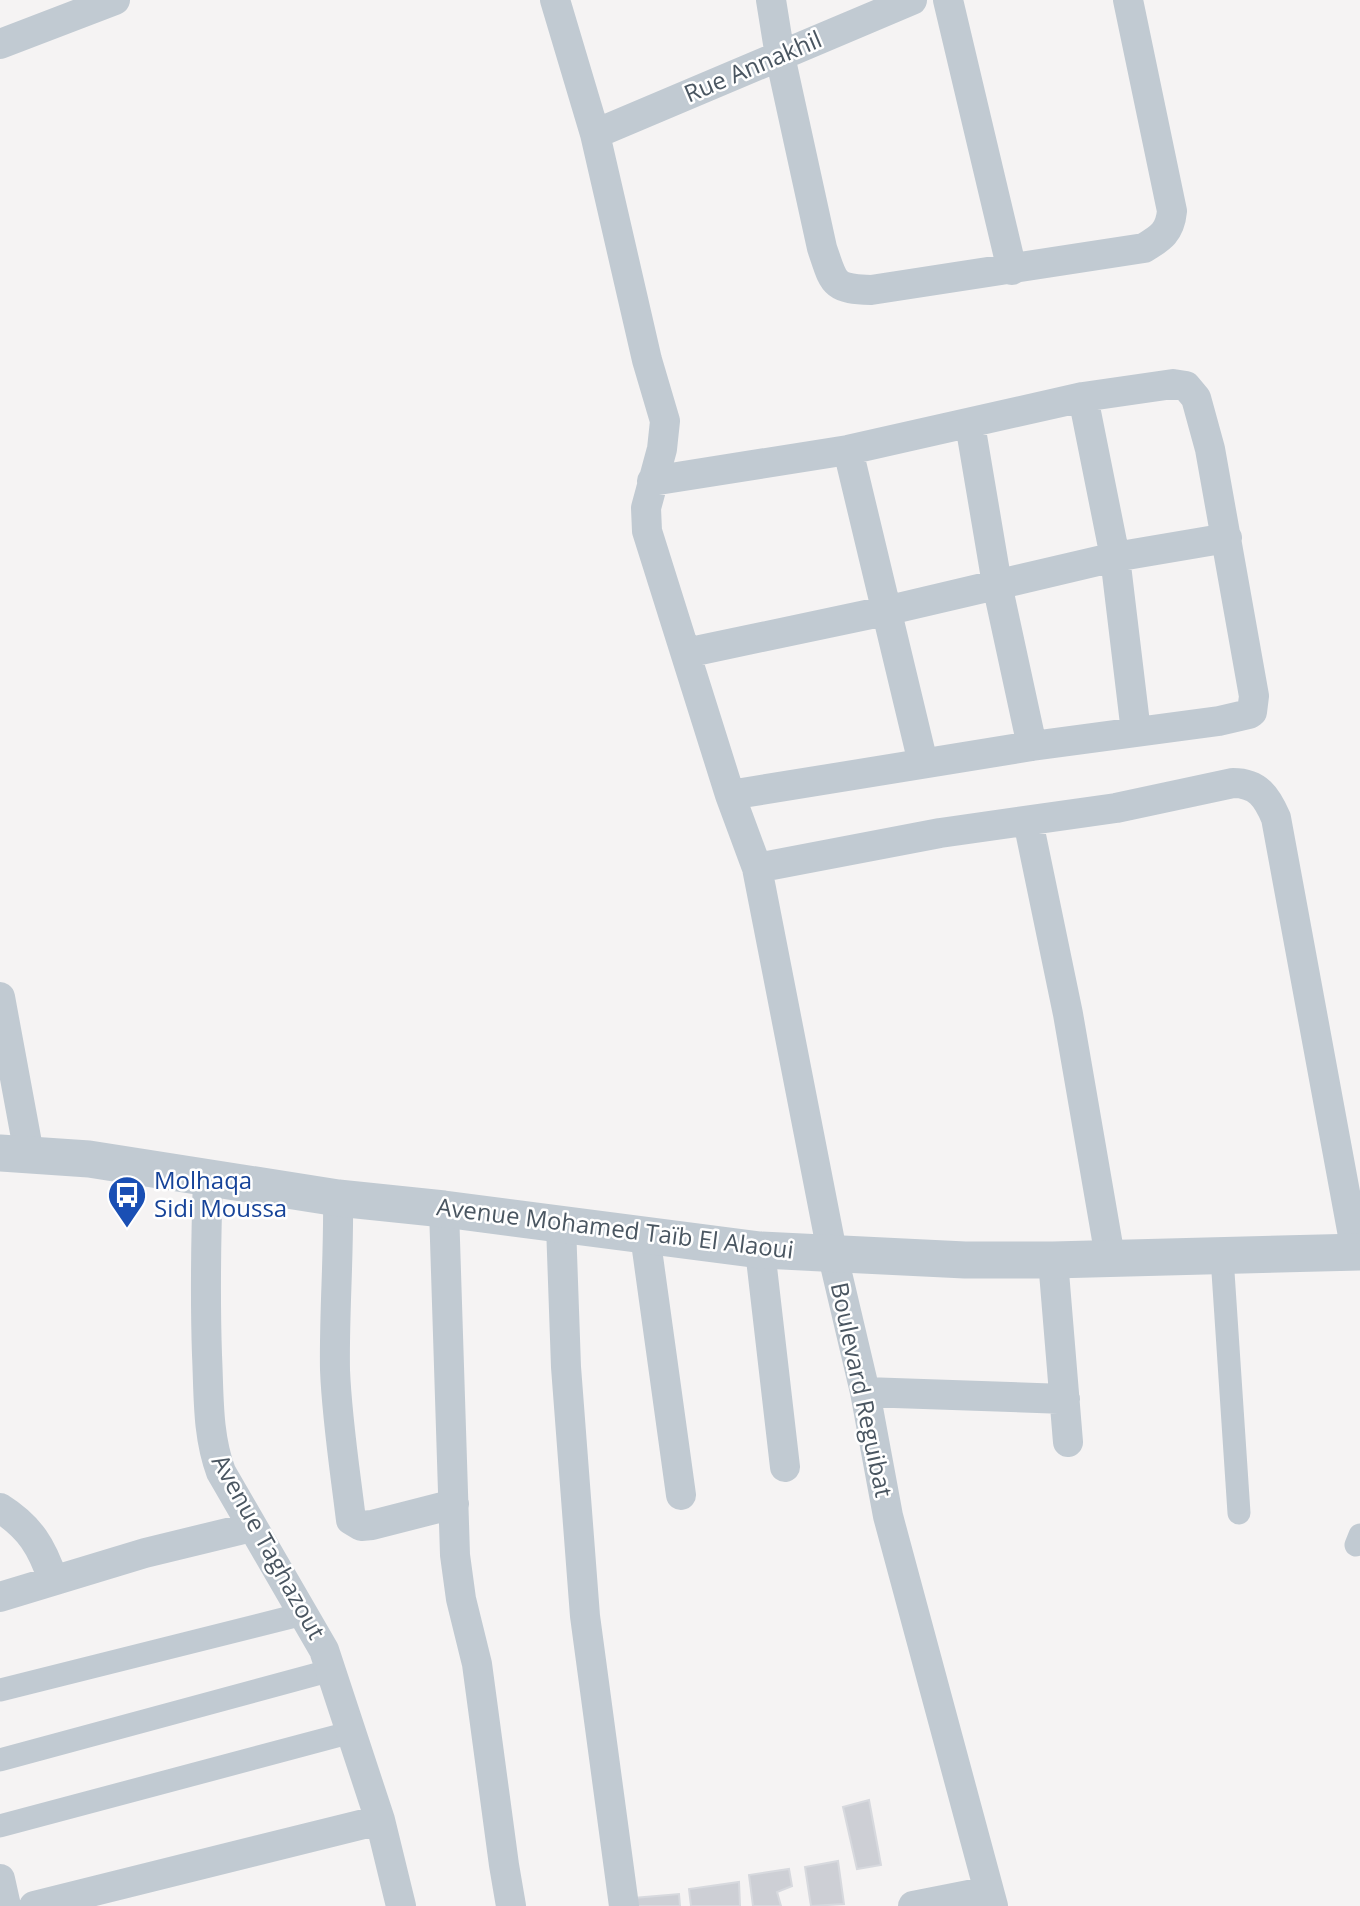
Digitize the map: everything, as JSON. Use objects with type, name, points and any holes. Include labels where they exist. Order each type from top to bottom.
[{"type":"street","points":[[0,44],[115,0]]},
{"type":"street","name":"Boulevard Reguibat","points":[[555,0],[595,134],[647,360],[665,421],[662,449],[646,508],[647,531],[730,795],[757,868],[832,1252],[864,1392],[888,1516],[991,1899]]},
{"type":"street","points":[[771,0],[780,56],[822,248],[837,284],[848,289],[871,290],[1144,248],[1166,233],[1171,226],[1172,211],[1128,0]]},
{"type":"street","name":"Rue Annakhil","points":[[595,134],[912,0]]},
{"type":"street","points":[[948,0],[1013,270]]},
{"type":"street","points":[[652,481],[848,450],[1083,397],[1173,384],[1180,384],[1192,391],[1196,398],[1217,480],[1254,696],[1252,712],[1219,721],[1032,746],[730,795]]},
{"type":"street","points":[[1083,397],[1115,557],[1136,732]]},
{"type":"street","points":[[970,424],[998,584],[1032,746]]},
{"type":"street","points":[[848,450],[923,763]]},
{"type":"street","points":[[686,653],[885,611],[1115,557],[1227,538]]},
{"type":"street","points":[[757,868],[940,833],[1116,808],[1234,783],[1254,786],[1264,796],[1276,818],[1358,1252]]},
{"type":"street","points":[[1028,821],[1068,1014],[1110,1257]]},
{"type":"street","points":[[0,997],[14,1153]]},
{"type":"street","name":"Avenue Mohamed Taïb El Alaoui","points":[[14,1153],[89,1159],[338,1198],[760,1250],[965,1260],[1222,1257],[1358,1252]]},
{"type":"street","name":"Avenue Taghazout","points":[[208,1177],[205,1251],[209,1427],[213,1449],[221,1472],[324,1650],[380,1820],[401,1906]]},
{"type":"street","points":[[338,1198],[335,1369],[351,1520],[361,1526],[372,1525],[454,1504]]},
{"type":"street","points":[[444,1209],[455,1555],[477,1664],[511,1906]]},
{"type":"street","points":[[561,1225],[566,1367],[585,1616],[624,1906]]},
{"type":"street","points":[[645,1235],[681,1495]]},
{"type":"street","points":[[760,1250],[785,1467]]},
{"type":"street","points":[[1222,1257],[1239,1513]]},
{"type":"street","points":[[1053,1260],[1068,1441]]},
{"type":"street","points":[[864,1392],[1065,1399]]},
{"type":"street","points":[[0,1508],[26,1528],[45,1553],[53,1580]]},
{"type":"street","points":[[0,1597],[145,1553],[252,1527]]},
{"type":"street","points":[[0,1690],[303,1614]]},
{"type":"street","points":[[0,1760],[332,1670]]},
{"type":"street","points":[[0,1826],[352,1732]]},
{"type":"street","points":[[34,1906],[380,1820]]},
{"type":"street","points":[[0,1879],[6,1906]]},
{"type":"street","points":[[913,1906],[991,1899]]},
{"type":"building","points":[[869,1800],[881,1865],[857,1869],[843,1807]]},
{"type":"building","points":[[838,1861],[844,1904],[811,1906],[805,1867]]},
{"type":"building","points":[[789,1869],[792,1886],[777,1892],[781,1906],[753,1906],[749,1875]]},
{"type":"building","points":[[739,1882],[740,1906],[691,1906],[689,1889]]},
{"type":"building","points":[[679,1894],[680,1906],[635,1906],[634,1898]]},
{"type":"place","name":"Molhaqa Sidi Moussa","points":[[127,1229]]}]
